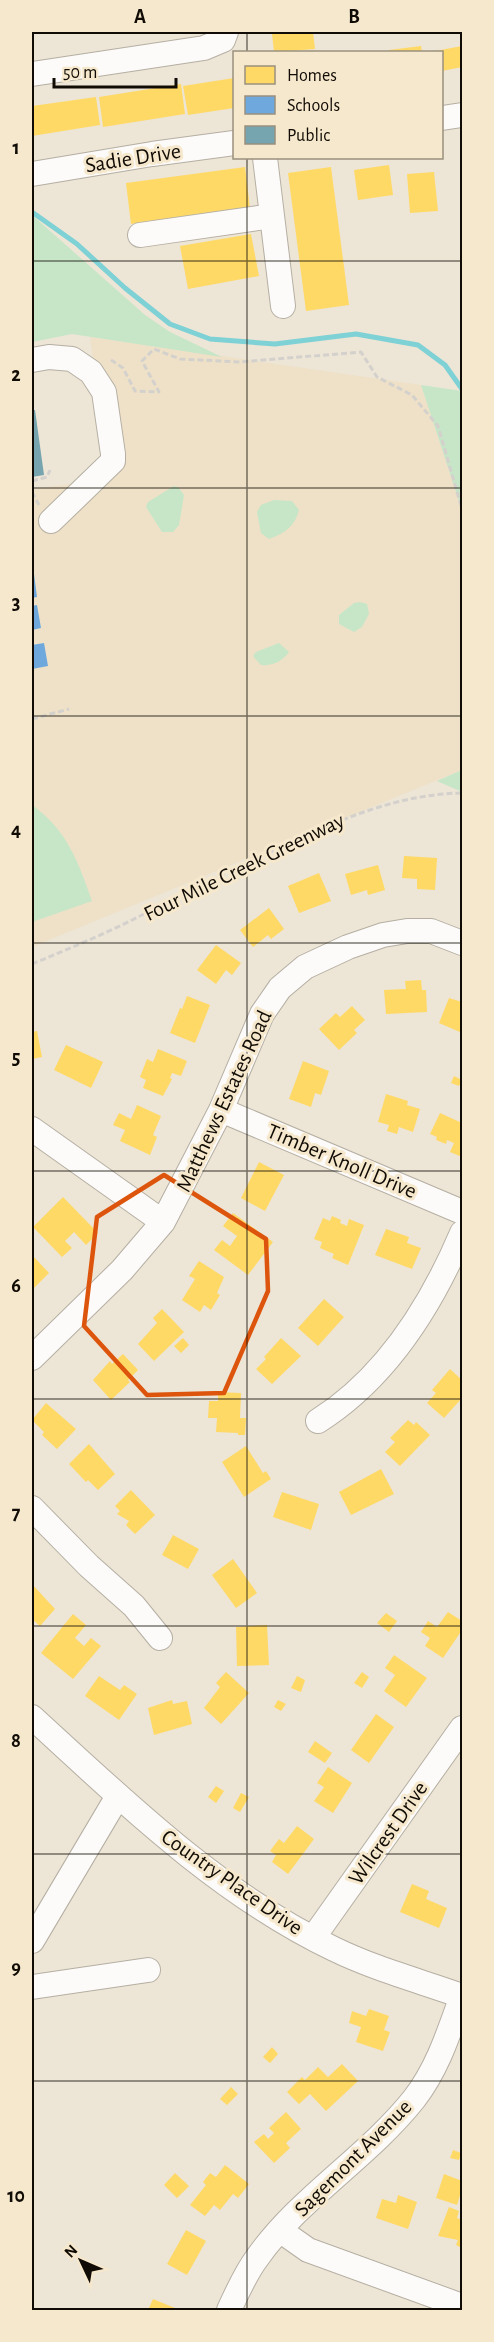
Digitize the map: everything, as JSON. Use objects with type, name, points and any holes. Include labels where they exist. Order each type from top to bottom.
[{"type":"street","points":[[32,74],[204,48],[223,40],[226,32]]},
{"type":"street","points":[[443,118],[462,115]]},
{"type":"street","name":"Sadie Drive","points":[[32,174],[233,143]]},
{"type":"street","points":[[265,159],[283,306]]},
{"type":"street","points":[[140,236],[272,216]]},
{"type":"street","points":[[32,360],[49,357],[72,358],[91,372],[104,392],[113,454],[113,461],[47,516]]},
{"type":"street","name":"Matthews Estates Road","points":[[32,1358],[122,1270],[163,1222],[221,1110],[262,1014],[280,988],[305,967],[348,947],[383,935],[407,931],[431,931],[462,943]]},
{"type":"street","name":"Timber Knoll Drive","points":[[221,1110],[462,1212]]},
{"type":"street","points":[[32,1129],[163,1222]]},
{"type":"street","points":[[318,1421],[342,1406],[364,1387],[391,1355],[432,1296],[462,1233]]},
{"type":"street","points":[[32,1508],[89,1566],[134,1606],[160,1638]]},
{"type":"street","name":"Country Place Drive","points":[[32,1717],[118,1796],[194,1860],[258,1906],[352,1958],[462,1996]]},
{"type":"street","name":"Wilcrest Drive","points":[[313,1938],[462,1728]]},
{"type":"street","points":[[32,1941],[118,1796]]},
{"type":"street","points":[[32,1987],[148,1970]]},
{"type":"street","name":"Sagemont Avenue","points":[[229,2310],[246,2274],[258,2256],[413,2099],[444,2048],[462,1996]]},
{"type":"street","points":[[281,2231],[308,2250],[462,2306]]},
{"type":"path","points":[[111,360],[123,368],[135,391],[159,392],[142,361],[154,349],[180,358],[240,362],[361,352],[377,377],[412,395],[438,426],[462,509]]},
{"type":"path","points":[[32,481],[47,477],[50,471]]},
{"type":"path","points":[[32,492],[47,516]]},
{"type":"path","points":[[32,719],[69,709]]},
{"type":"path","name":"Four Mile Creek Greenway","points":[[32,964],[138,917],[251,860],[357,813],[412,797],[434,793],[462,793]]},
{"type":"highlighted area","points":[[164,1175],[266,1239],[268,1291],[224,1393],[147,1395],[84,1326],[97,1217]]},
{"type":"shaded area","points":[[90,337],[421,385],[462,510],[462,770],[32,947],[32,489],[108,479]]},
{"type":"green space","points":[[32,215],[145,315],[170,332],[222,357],[72,334],[32,342]]},
{"type":"green space","points":[[421,385],[462,391],[462,510]]},
{"type":"green space","points":[[174,486],[179,488],[184,495],[179,525],[173,532],[162,532],[146,507],[148,502]]},
{"type":"green space","points":[[274,500],[292,501],[299,510],[295,520],[288,528],[269,539],[261,533],[257,512],[261,505]]},
{"type":"green space","points":[[354,603],[367,604],[369,614],[362,627],[354,632],[339,624],[339,615]]},
{"type":"green space","points":[[279,643],[289,652],[276,663],[261,665],[253,656],[256,652]]},
{"type":"green space","points":[[462,770],[462,792],[437,781]]},
{"type":"green space","points":[[32,805],[54,825],[70,847],[92,901],[32,922]]},
{"type":"building: Homes","points":[[313,32],[315,49],[274,51],[272,34]]},
{"type":"building: Homes","points":[[421,46],[422,51],[389,51]]},
{"type":"building: Homes","points":[[462,46],[462,67],[443,71],[443,51],[435,51]]},
{"type":"building: Homes","points":[[233,78],[233,108],[188,115],[183,86]]},
{"type":"building: Homes","points":[[181,84],[185,114],[103,127],[99,97]]},
{"type":"building: Homes","points":[[96,97],[100,125],[32,136],[32,106]]},
{"type":"building: Homes","points":[[389,165],[393,195],[358,200],[354,170]]},
{"type":"building: Homes","points":[[245,167],[250,208],[131,224],[126,183]]},
{"type":"building: Homes","points":[[331,167],[349,305],[306,311],[288,173]]},
{"type":"building: Homes","points":[[434,172],[438,211],[410,213],[407,174]]},
{"type":"building: Homes","points":[[251,234],[259,276],[188,289],[180,246]]},
{"type":"building: Homes","points":[[404,856],[437,858],[435,890],[417,889],[417,879],[402,878]]},
{"type":"building: Homes","points":[[378,865],[385,890],[368,895],[367,890],[351,895],[345,874]]},
{"type":"building: Homes","points":[[319,873],[331,901],[299,913],[288,886]]},
{"type":"building: Homes","points":[[269,908],[284,929],[271,939],[268,935],[253,947],[240,930]]},
{"type":"building: Homes","points":[[216,945],[241,963],[232,975],[226,970],[216,984],[197,970]]},
{"type":"building: Homes","points":[[421,980],[422,990],[426,990],[427,1012],[386,1014],[384,990],[406,989],[405,981]]},
{"type":"building: Homes","points":[[187,996],[210,1005],[195,1043],[170,1033]]},
{"type":"building: Homes","points":[[449,998],[462,1002],[462,1030],[460,1032],[439,1023]]},
{"type":"building: Homes","points":[[352,1006],[365,1020],[354,1030],[357,1033],[339,1050],[319,1029],[336,1013],[340,1017]]},
{"type":"building: Homes","points":[[37,1031],[42,1057],[32,1059],[32,1032]]},
{"type":"building: Homes","points":[[66,1045],[103,1062],[91,1088],[54,1070]]},
{"type":"building: Homes","points":[[158,1049],[187,1061],[181,1076],[172,1073],[170,1078],[172,1079],[163,1096],[143,1088],[146,1080],[140,1077],[147,1059],[153,1062]]},
{"type":"building: Homes","points":[[303,1061],[329,1071],[321,1095],[315,1093],[311,1107],[289,1099]]},
{"type":"building: Homes","points":[[454,1076],[462,1080],[459,1086],[451,1083]]},
{"type":"building: Homes","points":[[386,1094],[408,1101],[407,1105],[420,1109],[413,1132],[399,1127],[397,1134],[387,1131],[389,1125],[378,1122]]},
{"type":"building: Homes","points":[[137,1105],[161,1116],[153,1135],[157,1137],[150,1155],[120,1141],[125,1130],[113,1125],[119,1113],[131,1119]]},
{"type":"building: Homes","points":[[440,1113],[462,1123],[462,1157],[450,1152],[454,1143],[447,1140],[446,1144],[436,1140],[437,1137],[430,1134]]},
{"type":"building: Homes","points":[[259,1162],[284,1175],[265,1211],[241,1198]]},
{"type":"building: Homes","points":[[63,1197],[98,1233],[86,1245],[74,1232],[65,1241],[72,1248],[62,1257],[33,1227]]},
{"type":"building: Homes","points":[[233,1213],[273,1242],[248,1275],[214,1250],[222,1240],[230,1246],[237,1236],[223,1226]]},
{"type":"building: Homes","points":[[332,1216],[347,1226],[349,1219],[364,1225],[348,1265],[332,1258],[334,1254],[320,1248],[322,1242],[314,1239],[323,1218],[330,1221]]},
{"type":"building: Homes","points":[[386,1229],[409,1237],[407,1243],[421,1248],[412,1269],[375,1255]]},
{"type":"building: Homes","points":[[32,1255],[49,1273],[32,1290]]},
{"type":"building: Homes","points":[[199,1261],[224,1277],[217,1293],[220,1295],[211,1310],[204,1305],[200,1312],[182,1300],[195,1279],[189,1276]]},
{"type":"building: Homes","points":[[324,1299],[344,1317],[318,1346],[298,1328]]},
{"type":"building: Homes","points":[[162,1309],[184,1332],[154,1361],[138,1344],[157,1323],[153,1318]]},
{"type":"building: Homes","points":[[183,1338],[189,1345],[181,1353],[174,1346]]},
{"type":"building: Homes","points":[[281,1338],[301,1356],[272,1384],[256,1369]]},
{"type":"building: Homes","points":[[123,1354],[138,1370],[128,1380],[130,1382],[111,1400],[93,1380],[110,1361],[112,1364]]},
{"type":"building: Homes","points":[[450,1369],[462,1380],[462,1398],[444,1418],[427,1403],[436,1393],[432,1390]]},
{"type":"building: Homes","points":[[218,1392],[241,1393],[240,1418],[246,1418],[245,1435],[216,1432],[217,1418],[208,1418],[209,1401],[218,1401]]},
{"type":"building: Homes","points":[[46,1403],[76,1429],[57,1449],[42,1435],[44,1432],[32,1420]]},
{"type":"building: Homes","points":[[408,1420],[414,1425],[416,1422],[430,1435],[400,1466],[385,1452],[395,1442],[390,1438]]},
{"type":"building: Homes","points":[[89,1444],[115,1474],[98,1490],[88,1480],[86,1482],[69,1464]]},
{"type":"building: Homes","points":[[246,1446],[263,1473],[266,1471],[271,1479],[244,1497],[222,1462]]},
{"type":"building: Homes","points":[[381,1469],[394,1494],[351,1515],[339,1492]]},
{"type":"building: Homes","points":[[131,1490],[155,1515],[135,1534],[126,1525],[129,1521],[117,1514],[120,1511],[115,1506]]},
{"type":"building: Homes","points":[[282,1492],[319,1504],[311,1530],[273,1517]]},
{"type":"building: Homes","points":[[173,1535],[199,1549],[188,1569],[162,1555]]},
{"type":"building: Homes","points":[[233,1559],[257,1593],[236,1608],[212,1575]]},
{"type":"building: Homes","points":[[32,1584],[55,1609],[40,1626],[32,1619]]},
{"type":"building: Homes","points":[[448,1612],[462,1621],[462,1630],[443,1658],[425,1646],[430,1638],[421,1632],[428,1621],[437,1627]]},
{"type":"building: Homes","points":[[386,1613],[397,1621],[389,1632],[377,1623]]},
{"type":"building: Homes","points":[[73,1614],[86,1625],[75,1638],[84,1646],[91,1638],[101,1646],[73,1679],[41,1653]]},
{"type":"building: Homes","points":[[267,1625],[269,1665],[237,1666],[236,1627]]},
{"type":"building: Homes","points":[[394,1655],[427,1678],[406,1707],[384,1691],[395,1675],[385,1668]]},
{"type":"building: Homes","points":[[226,1672],[249,1693],[221,1724],[204,1708],[220,1687],[216,1683]]},
{"type":"building: Homes","points":[[362,1672],[369,1677],[362,1688],[354,1683]]},
{"type":"building: Homes","points":[[99,1676],[120,1690],[124,1685],[137,1694],[119,1720],[85,1696]]},
{"type":"building: Homes","points":[[297,1676],[305,1680],[301,1692],[291,1688]]},
{"type":"building: Homes","points":[[172,1700],[173,1704],[187,1701],[192,1724],[154,1735],[148,1708]]},
{"type":"building: Homes","points":[[278,1700],[286,1704],[281,1711],[274,1707]]},
{"type":"building: Homes","points":[[376,1714],[394,1727],[369,1763],[351,1750]]},
{"type":"building: Homes","points":[[315,1741],[332,1753],[325,1763],[308,1752]]},
{"type":"building: Homes","points":[[328,1767],[352,1783],[333,1813],[314,1801],[324,1787],[317,1783]]},
{"type":"building: Homes","points":[[216,1786],[224,1791],[216,1803],[208,1797]]},
{"type":"building: Homes","points":[[241,1793],[249,1797],[240,1812],[233,1808]]},
{"type":"building: Homes","points":[[297,1826],[314,1839],[288,1874],[272,1862],[276,1855],[270,1851],[279,1839],[284,1843]]},
{"type":"building: Homes","points":[[412,1884],[429,1891],[426,1899],[447,1908],[439,1928],[400,1912]]},
{"type":"building: Homes","points":[[369,2009],[389,2016],[384,2030],[390,2032],[383,2051],[356,2042],[361,2027],[349,2023],[352,2011],[366,2016]]},
{"type":"building: Homes","points":[[272,2047],[278,2054],[270,2063],[263,2057]]},
{"type":"building: Homes","points":[[342,2064],[358,2081],[326,2111],[310,2094],[299,2104],[287,2092],[302,2077],[305,2080],[318,2067],[328,2077]]},
{"type":"building: Homes","points":[[231,2087],[238,2094],[227,2105],[220,2099]]},
{"type":"building: Homes","points":[[286,2112],[301,2129],[286,2143],[290,2148],[274,2163],[254,2142],[264,2134],[268,2139],[274,2133],[269,2128]]},
{"type":"building: Homes","points":[[453,2150],[461,2153],[459,2160],[450,2158]]},
{"type":"building: Homes","points":[[225,2165],[249,2184],[238,2198],[233,2194],[220,2210],[214,2205],[205,2216],[190,2205],[206,2185],[203,2182],[210,2173],[216,2177]]},
{"type":"building: Homes","points":[[175,2173],[189,2186],[177,2198],[164,2185]]},
{"type":"building: Homes","points":[[444,2174],[462,2181],[457,2205],[436,2198]]},
{"type":"building: Homes","points":[[398,2195],[417,2202],[408,2229],[376,2218],[382,2199],[396,2203]]},
{"type":"building: Homes","points":[[449,2207],[459,2211],[457,2218],[462,2220],[462,2248],[456,2245],[458,2240],[438,2236]]},
{"type":"building: Homes","points":[[186,2230],[206,2241],[187,2275],[167,2264]]},
{"type":"building: Homes","points":[[153,2299],[180,2310],[148,2310]]},
{"type":"building: Schools","points":[[32,574],[34,574],[37,597],[32,598]]},
{"type":"building: Schools","points":[[37,605],[41,628],[32,630],[32,606]]},
{"type":"building: Schools","points":[[44,643],[48,666],[32,669],[32,645]]},
{"type":"building: Public","points":[[32,410],[35,410],[44,475],[32,477]]},
{"type":"waterway","points":[[32,212],[77,244],[125,288],[170,324],[210,339],[275,344],[356,334],[418,345],[445,365],[462,389]]}]
